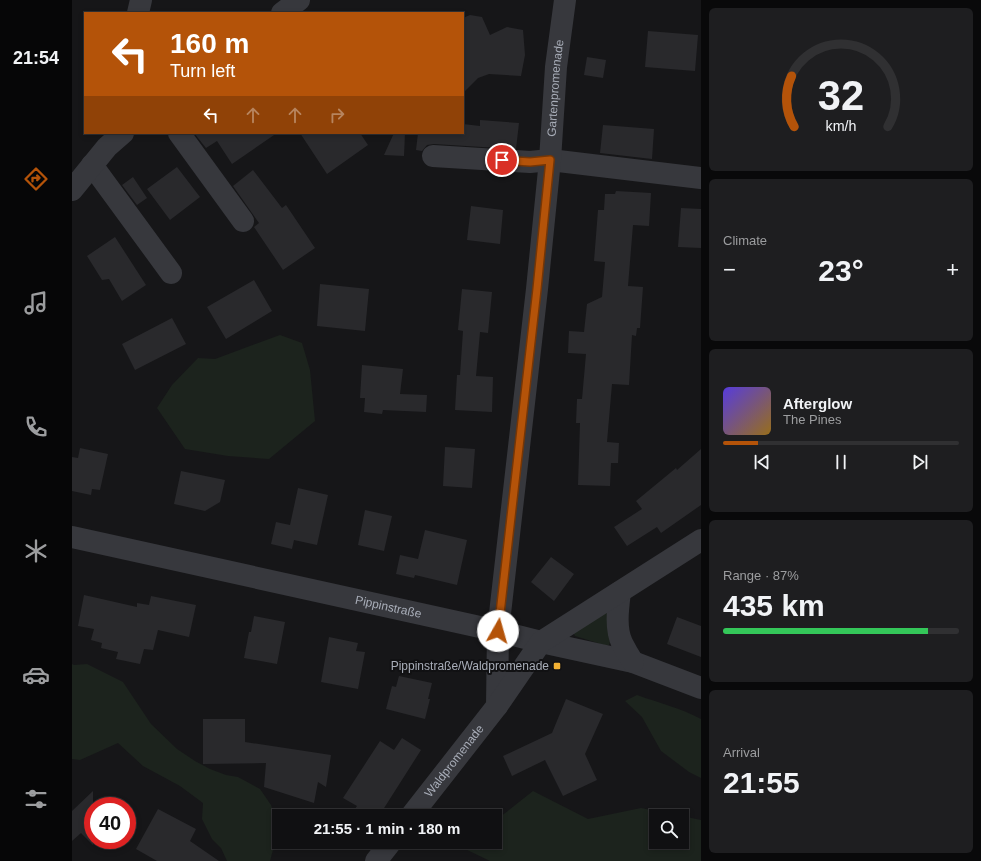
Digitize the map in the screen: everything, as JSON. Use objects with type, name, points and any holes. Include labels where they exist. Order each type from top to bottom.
[{"type":"street","points":[[138,12],[141,0]]},
{"type":"street","points":[[283,12],[299,0]]},
{"type":"street","name":"Gartenpromenade","points":[[498,631],[537,289],[550,160],[556,67],[565,0]]},
{"type":"street","points":[[72,190],[107,147],[123,134]]},
{"type":"street","points":[[180,134],[243,221]]},
{"type":"street","points":[[433,156],[530,162],[550,160],[701,178]]},
{"type":"street","points":[[92,165],[171,274]]},
{"type":"street","name":"Pippinstraße","points":[[72,537],[633,662],[701,688]]},
{"type":"street","name":"Waldpromenade","points":[[416,809],[497,706],[541,642],[701,540]]},
{"type":"street","points":[[620,592],[618,629],[621,642],[633,662]]},
{"type":"street","points":[[497,706],[498,631]]},
{"type":"street","points":[[376,861],[385,849]]},
{"type":"shaded area","points":[[280,335],[302,343],[310,370],[315,421],[269,459],[228,456],[185,449],[157,408],[172,385],[198,358],[215,359]]},
{"type":"shaded area","points":[[607,611],[609,645],[604,645],[575,636],[573,632]]},
{"type":"shaded area","points":[[72,664],[87,664],[123,682],[151,724],[177,749],[210,769],[226,775],[238,777],[260,789],[272,809],[273,849],[270,861],[227,861],[221,848],[212,839],[202,819],[203,803],[180,786],[143,766],[118,743],[80,760],[72,759]]},
{"type":"shaded area","points":[[637,695],[678,709],[701,719],[701,778],[689,772],[661,751],[642,717],[625,701]]},
{"type":"shaded area","points":[[533,791],[588,819],[641,808],[649,810],[649,849],[689,849],[689,817],[701,820],[701,861],[490,861],[465,849],[502,849],[502,815]]},
{"type":"building","points":[[470,15],[482,17],[490,35],[507,27],[523,30],[525,55],[521,76],[489,74],[478,78],[464,92],[464,18]]},
{"type":"building","points":[[648,31],[698,35],[695,71],[645,67]]},
{"type":"building","points":[[587,57],[606,60],[603,78],[584,75]]},
{"type":"building","points":[[480,120],[519,123],[516,149],[434,144],[427,145],[422,151],[416,150],[418,134],[464,134],[464,124],[480,126]]},
{"type":"building","points":[[603,125],[654,129],[652,159],[600,153]]},
{"type":"building","points":[[195,134],[276,134],[232,164],[217,141],[206,148]]},
{"type":"building","points":[[301,134],[361,134],[368,145],[327,174]]},
{"type":"building","points":[[394,134],[405,134],[404,156],[384,155]]},
{"type":"building","points":[[177,167],[200,197],[170,220],[147,189]]},
{"type":"building","points":[[253,170],[282,208],[286,205],[315,248],[283,270],[254,227],[259,223],[233,186]]},
{"type":"building","points":[[133,177],[147,198],[137,205],[122,185]]},
{"type":"building","points":[[616,191],[651,193],[649,226],[633,225],[628,286],[643,287],[640,328],[637,328],[636,336],[632,335],[629,385],[612,384],[607,442],[619,443],[618,463],[611,463],[610,486],[578,485],[580,423],[576,423],[577,399],[582,399],[586,354],[568,353],[569,331],[584,332],[587,304],[602,297],[605,262],[594,261],[598,210],[604,210],[605,194],[615,194]]},
{"type":"building","points":[[471,206],[503,210],[500,244],[467,240]]},
{"type":"building","points":[[681,208],[701,209],[701,248],[678,247]]},
{"type":"building","points":[[115,237],[146,285],[122,301],[109,279],[102,280],[87,256]]},
{"type":"building","points":[[254,280],[272,311],[226,339],[207,307]]},
{"type":"building","points":[[320,284],[369,289],[365,331],[317,326]]},
{"type":"building","points":[[462,289],[492,292],[488,333],[480,332],[476,376],[493,377],[492,412],[455,410],[457,375],[460,375],[463,331],[458,330]]},
{"type":"building","points":[[172,318],[186,344],[135,370],[122,344]]},
{"type":"building","points":[[362,365],[403,369],[400,394],[427,395],[426,412],[383,410],[382,414],[364,412],[365,398],[360,398]]},
{"type":"building","points":[[445,447],[475,449],[472,488],[443,486]]},
{"type":"building","points":[[80,448],[108,454],[100,490],[92,489],[91,495],[72,491],[72,457],[78,458]]},
{"type":"building","points":[[701,449],[701,505],[661,533],[657,527],[627,546],[614,527],[642,509],[636,501],[676,468],[677,470]]},
{"type":"building","points":[[181,471],[225,480],[220,502],[205,511],[174,504]]},
{"type":"building","points":[[298,488],[328,495],[317,545],[294,540],[292,549],[271,544],[276,522],[290,525]]},
{"type":"building","points":[[365,510],[392,516],[384,551],[358,545]]},
{"type":"building","points":[[425,530],[467,540],[457,585],[415,575],[414,578],[396,574],[400,555],[418,559]]},
{"type":"building","points":[[551,557],[574,574],[554,601],[531,582]]},
{"type":"building","points":[[84,595],[137,607],[137,603],[149,605],[151,596],[196,605],[189,637],[158,630],[153,650],[144,649],[140,664],[116,659],[118,652],[101,648],[102,643],[91,640],[94,629],[78,626]]},
{"type":"building","points":[[254,616],[285,622],[277,664],[244,658]]},
{"type":"building","points":[[677,617],[701,626],[701,657],[667,644]]},
{"type":"building","points":[[329,637],[358,643],[356,651],[365,652],[358,689],[321,682]]},
{"type":"building","points":[[399,676],[432,683],[425,719],[386,709],[392,686],[396,687]]},
{"type":"building","points":[[566,699],[603,714],[585,754],[597,780],[563,796],[545,760],[512,776],[503,756],[552,733]]},
{"type":"building","points":[[203,719],[245,719],[245,742],[331,755],[326,787],[318,782],[314,803],[264,787],[266,763],[203,764]]},
{"type":"building","points":[[402,738],[421,750],[383,809],[355,809],[357,806],[343,798],[380,741],[394,750]]},
{"type":"building","points":[[93,791],[93,797],[87,797]]},
{"type":"building","points":[[84,800],[84,836],[81,833],[72,841],[72,811]]},
{"type":"building","points":[[158,809],[196,829],[190,841],[219,861],[157,861],[136,849]]},
{"type":"place","name":"Pippinstraße/Waldpromenade","points":[[557,666]]},
{"type":"route","points":[[498,631],[537,289],[550,160],[530,162],[502,160]]}]
